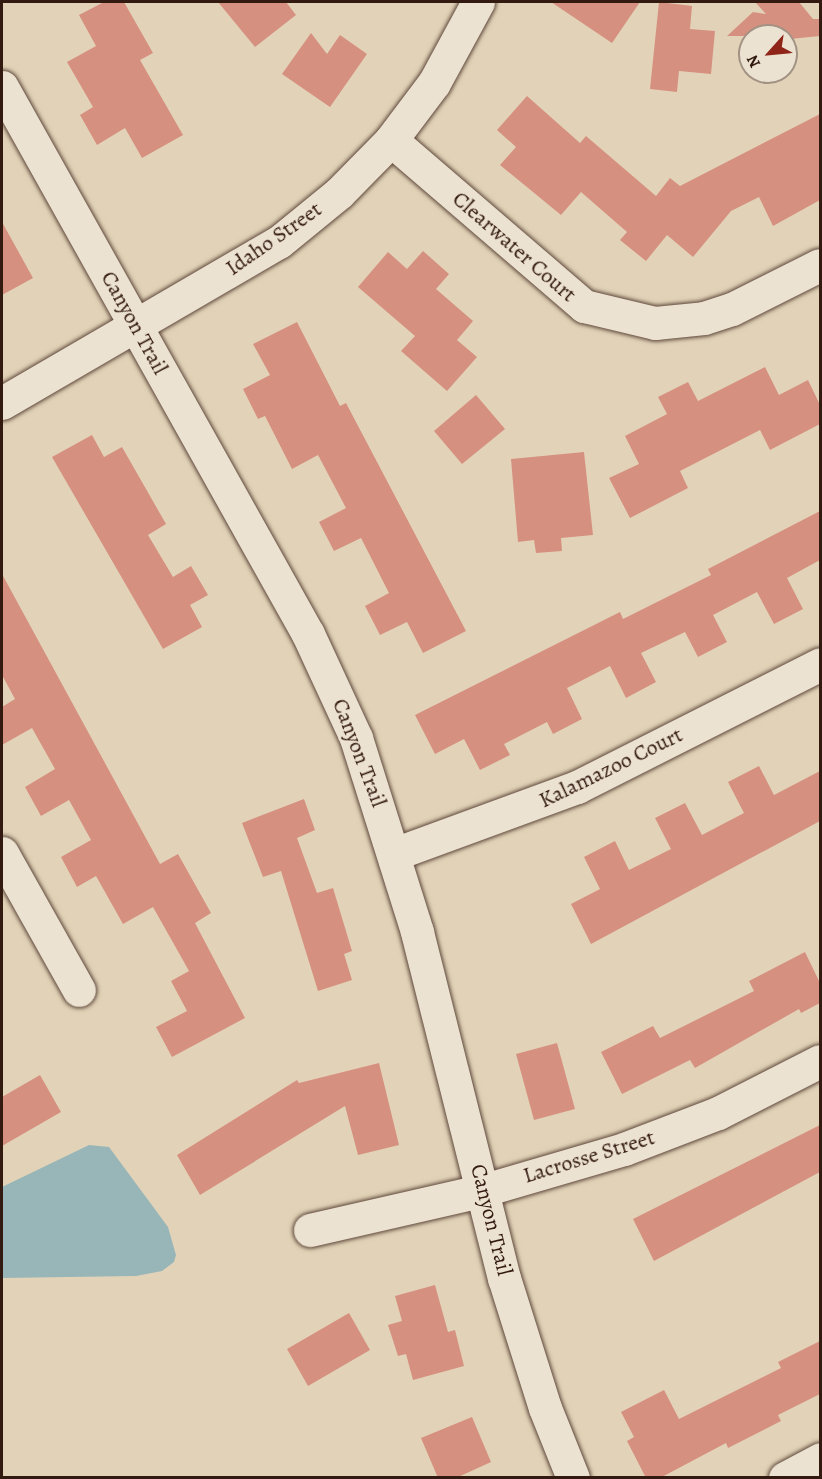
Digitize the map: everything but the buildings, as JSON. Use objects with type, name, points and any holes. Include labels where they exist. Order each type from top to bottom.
[{"type":"street","name":"Idaho Street","points":[[2,403],[279,242],[339,193],[391,140],[434,83],[478,2]]},
{"type":"street","name":"Canyon Trail","points":[[2,87],[309,634],[356,738],[394,854],[528,1358],[573,1478]]},
{"type":"street","name":"Clearwater Court","points":[[391,140],[584,306],[656,323],[704,318],[732,309],[820,265]]},
{"type":"street","name":"Kalamazoo Court","points":[[394,854],[577,787],[820,664]]},
{"type":"street","points":[[2,853],[79,990]]},
{"type":"street","name":"Lacrosse Street","points":[[310,1230],[484,1190],[624,1149],[718,1113],[820,1060]]},
{"type":"street","points":[[785,1478],[820,1460]]},
{"type":"water","points":[[89,1145],[109,1147],[168,1227],[176,1255],[174,1262],[162,1271],[136,1276],[2,1278],[2,1187]]}]
